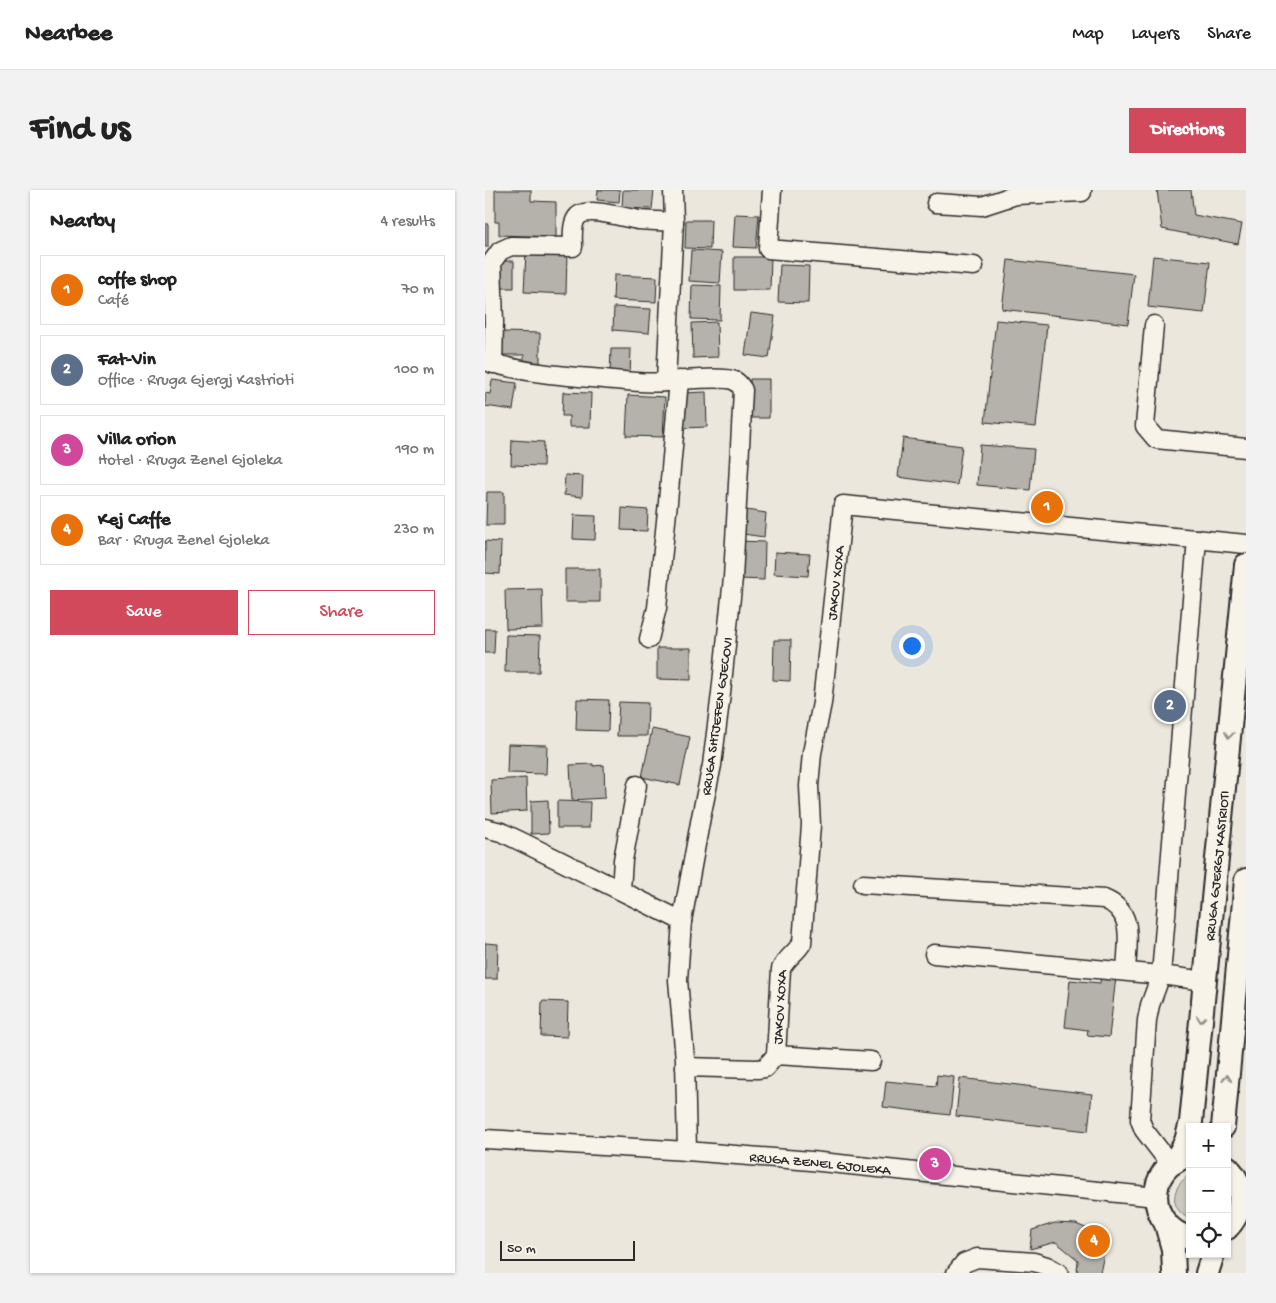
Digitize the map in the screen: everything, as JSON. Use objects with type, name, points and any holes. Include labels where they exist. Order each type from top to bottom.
[{"type":"main road","name":"RRUGA GJERGJ KASTRIOTI","points":[[1156,1196],[1158,1183],[1165,1171],[1178,1161],[1191,1122],[1246,565]]},
{"type":"main road","points":[[1223,1123],[1246,880]]},
{"type":"main road","points":[[1231,1168],[1243,1193],[1238,1211],[1231,1222]]},
{"type":"main road","points":[[1156,1196],[1158,1211],[1166,1224],[1173,1231],[1186,1236]]},
{"type":"main road","points":[[1166,1224],[1173,1249],[1174,1273]]},
{"type":"main road","points":[[1207,1273],[1212,1258]]},
{"type":"street","points":[[649,640],[657,608],[668,502],[672,381],[673,190]]},
{"type":"street","points":[[773,190],[768,249],[974,266]]},
{"type":"street","points":[[936,203],[982,206],[1015,195],[1082,192],[1082,190]]},
{"type":"street","points":[[672,381],[639,382],[574,377],[530,372],[489,362],[494,322],[492,262],[500,251],[511,246],[573,246],[574,222],[578,216],[584,213],[595,212],[638,220],[674,222]]},
{"type":"street","points":[[1154,324],[1145,426],[1156,439],[1246,448]]},
{"type":"street","name":"RRUGA SHTJEFEN GJECOVI","points":[[672,381],[730,380],[740,385],[743,390],[733,578],[721,693],[712,765],[681,920],[678,980],[685,1067],[687,1151]]},
{"type":"street","name":"JAKOV XOXA","points":[[776,1055],[781,969],[785,961],[797,951],[802,943],[811,825],[809,786],[812,753],[822,703],[843,505],[1246,544]]},
{"type":"street","points":[[1178,1161],[1144,1130],[1140,1120],[1149,1005],[1161,974],[1197,539]]},
{"type":"street","points":[[621,890],[623,860],[637,785]]},
{"type":"street","points":[[485,828],[501,832],[681,920]]},
{"type":"street","points":[[863,884],[1104,899],[1115,904],[1123,912],[1127,924],[1126,971]]},
{"type":"street","points":[[935,954],[1161,974],[1205,981]]},
{"type":"street","points":[[685,1067],[765,1068],[776,1055],[871,1061]]},
{"type":"street","name":"RRUGA ZENEL GJOLEKA","points":[[485,1139],[811,1160],[1156,1196]]},
{"type":"street","points":[[956,1273],[965,1263],[977,1258],[1034,1262],[1047,1266],[1059,1273]]},
{"type":"shaded area","points":[[1186,1178],[1186,1217],[1175,1204],[1176,1191]]},
{"type":"building","points":[[495,190],[531,190],[531,201],[556,202],[556,237],[499,235],[499,222],[495,222]]},
{"type":"building","points":[[598,190],[620,190],[619,202],[597,200]]},
{"type":"building","points":[[623,190],[654,190],[652,209],[622,208]]},
{"type":"building","points":[[1157,190],[1191,190],[1194,215],[1242,224],[1238,244],[1162,229]]},
{"type":"building","points":[[735,214],[759,215],[756,248],[733,247]]},
{"type":"building","points":[[686,220],[711,220],[710,249],[685,248]]},
{"type":"building","points":[[485,224],[488,224],[488,247],[485,247]]},
{"type":"building","points":[[691,250],[722,252],[720,283],[689,281]]},
{"type":"building","points":[[526,252],[567,253],[566,294],[524,292]]},
{"type":"building","points":[[1153,256],[1210,262],[1204,313],[1148,307]]},
{"type":"building","points":[[734,257],[771,257],[770,290],[734,290]]},
{"type":"building","points":[[1008,260],[1134,274],[1128,324],[1002,309]]},
{"type":"building","points":[[499,261],[514,261],[514,288],[498,288]]},
{"type":"building","points":[[780,265],[809,266],[808,303],[778,302]]},
{"type":"building","points":[[614,275],[657,277],[656,302],[613,300]]},
{"type":"building","points":[[692,285],[721,286],[720,320],[691,319]]},
{"type":"building","points":[[614,307],[651,309],[649,333],[613,330]]},
{"type":"building","points":[[751,313],[775,316],[769,358],[745,355]]},
{"type":"building","points":[[996,320],[1047,325],[1036,427],[985,422]]},
{"type":"building","points":[[717,322],[718,357],[693,358],[692,323]]},
{"type":"building","points":[[502,332],[540,333],[540,364],[524,364],[524,355],[501,355]]},
{"type":"building","points":[[611,349],[631,349],[630,375],[610,375]]},
{"type":"building","points":[[750,379],[769,379],[769,418],[750,418]]},
{"type":"building","points":[[492,380],[517,383],[513,410],[485,406],[485,393],[490,394]]},
{"type":"building","points":[[563,392],[591,393],[590,427],[569,427],[569,416],[562,416]]},
{"type":"building","points":[[706,392],[707,427],[683,428],[682,393]]},
{"type":"building","points":[[628,395],[665,397],[663,437],[626,436]]},
{"type":"building","points":[[903,438],[962,446],[957,485],[898,477]]},
{"type":"building","points":[[512,440],[544,442],[543,466],[511,465]]},
{"type":"building","points":[[980,445],[1034,449],[1030,490],[977,485]]},
{"type":"building","points":[[565,475],[583,476],[582,497],[564,495]]},
{"type":"building","points":[[487,492],[504,492],[504,525],[486,525]]},
{"type":"building","points":[[622,508],[648,510],[647,531],[621,530]]},
{"type":"building","points":[[746,510],[766,513],[764,537],[743,534]]},
{"type":"building","points":[[574,515],[596,516],[595,540],[573,539]]},
{"type":"building","points":[[485,541],[501,542],[500,574],[485,573]]},
{"type":"building","points":[[740,541],[765,542],[764,580],[739,579]]},
{"type":"building","points":[[775,552],[810,554],[808,576],[774,574]]},
{"type":"building","points":[[565,569],[600,569],[600,602],[565,602]]},
{"type":"building","points":[[542,589],[543,628],[506,629],[505,590]]},
{"type":"building","points":[[485,629],[495,629],[494,653],[485,653]]},
{"type":"building","points":[[506,635],[540,636],[539,672],[505,672]]},
{"type":"building","points":[[774,640],[791,640],[790,681],[773,680]]},
{"type":"building","points":[[657,648],[691,648],[691,680],[657,679]]},
{"type":"building","points":[[577,699],[609,700],[608,731],[576,730]]},
{"type":"building","points":[[619,702],[648,703],[647,736],[617,736]]},
{"type":"building","points":[[652,729],[690,737],[680,785],[642,777]]},
{"type":"building","points":[[508,744],[547,745],[546,774],[507,773]]},
{"type":"building","points":[[593,764],[593,766],[604,765],[605,798],[572,800],[570,765]]},
{"type":"building","points":[[526,778],[527,811],[492,813],[491,780]]},
{"type":"building","points":[[548,800],[549,833],[531,834],[531,801]]},
{"type":"building","points":[[557,801],[590,802],[589,828],[557,828]]},
{"type":"building","points":[[485,943],[498,944],[497,979],[485,979]]},
{"type":"building","points":[[1101,975],[1116,977],[1109,1037],[1087,1035],[1088,1030],[1065,1027],[1070,980],[1100,983]]},
{"type":"building","points":[[542,1001],[568,1002],[567,1037],[541,1036]]},
{"type":"building","points":[[937,1075],[954,1077],[950,1115],[883,1107],[886,1081],[936,1086]]},
{"type":"building","points":[[960,1078],[1092,1094],[1088,1131],[956,1116]]},
{"type":"building","points":[[1055,1223],[1076,1224],[1095,1232],[1104,1254],[1100,1273],[1077,1273],[1078,1260],[1056,1242],[1030,1249],[1032,1230]]},
{"type":"place","name":"coffe shop","points":[[1047,507]]},
{"type":"place","name":"Fat-Vin","points":[[1170,706]]},
{"type":"place","name":"Villa orion","points":[[935,1164]]},
{"type":"place","name":"Kej Caffe","points":[[1094,1241]]}]
